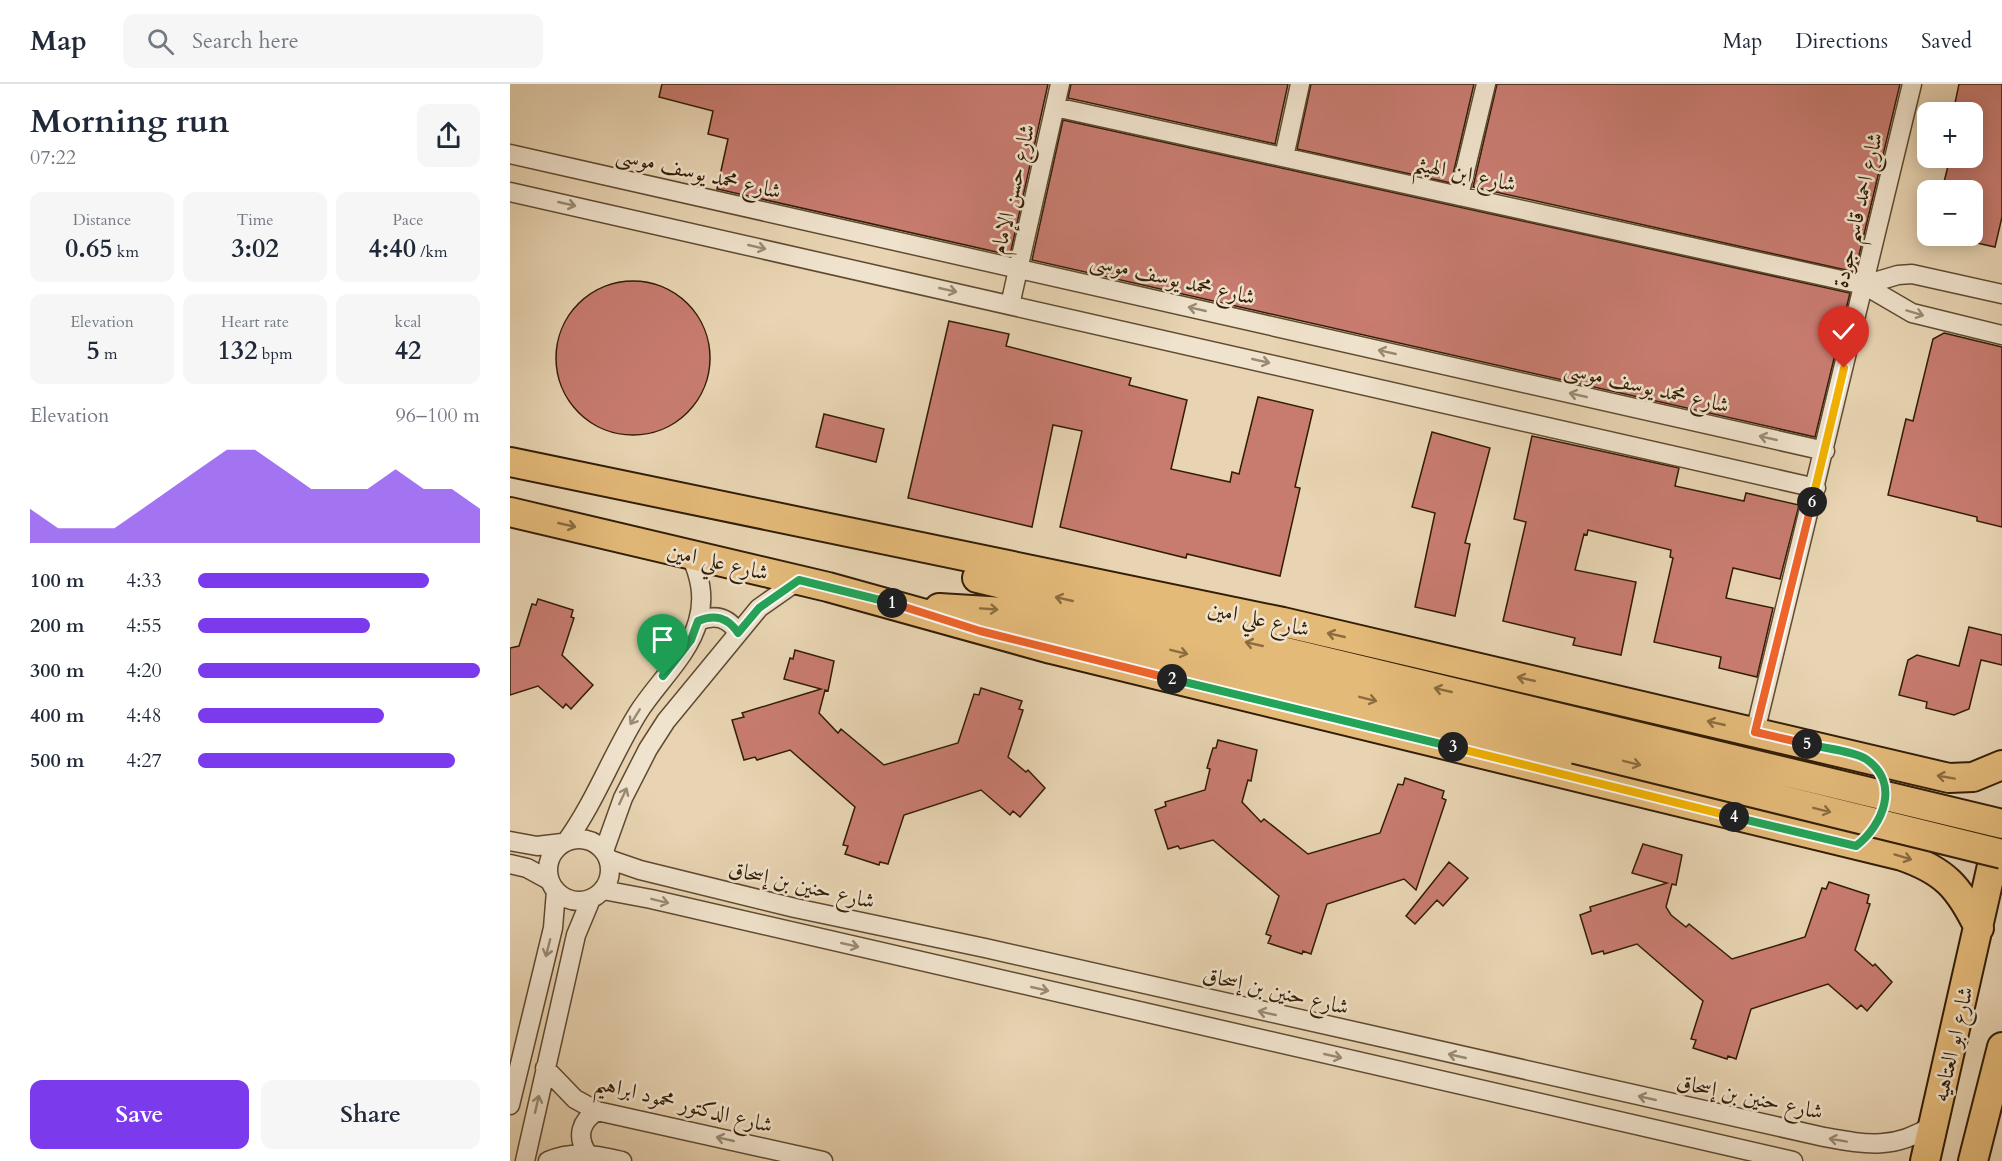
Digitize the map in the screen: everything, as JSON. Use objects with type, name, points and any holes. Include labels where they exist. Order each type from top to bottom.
[{"type":"main road","name":"شارع علي امين","points":[[510,462],[1283,622],[1949,778],[1973,777],[2002,765]]},
{"type":"main road","name":"شارع علي امين","points":[[510,512],[799,580],[909,608],[980,631],[1062,652],[1902,856],[1936,872],[1964,897],[1978,928]]},
{"type":"main road","points":[[846,532],[908,559],[958,574],[1579,736],[2002,854]]},
{"type":"main road","points":[[909,608],[954,607],[1020,613],[1579,736],[2002,823]]},
{"type":"main road","points":[[1856,846],[1874,830],[1884,809],[1885,798],[1880,775],[1865,758]]},
{"type":"main road","name":"شارع ابو العتاهيه","points":[[1925,1161],[1978,928],[1995,880],[2002,823]]},
{"type":"main road","name":"شارع ابو العتاهيه","points":[[1973,1161],[1994,1106],[2002,1047]]},
{"type":"street","name":"شارع حسن الإمام","points":[[1010,304],[1060,84]]},
{"type":"street","points":[[1284,157],[1300,84]]},
{"type":"street","points":[[1459,196],[1486,84]]},
{"type":"street","name":"شارع احمد قاسم جودة","points":[[1755,732],[1825,451],[1912,84]]},
{"type":"street","name":"شارع ابن الهيثم","points":[[1055,107],[1864,285],[1912,313],[2002,335]]},
{"type":"street","name":"شارع محمد يوسف موسى","points":[[510,154],[1825,451]]},
{"type":"street","points":[[510,192],[1816,488]]},
{"type":"street","name":"شارع ابن الهيثم","points":[[1864,285],[1898,275],[1912,274],[2002,294]]},
{"type":"street","points":[[510,1105],[513,1075],[553,928],[549,860],[590,805],[624,736],[691,640],[698,621],[701,585],[690,554]]},
{"type":"street","points":[[525,1161],[576,935],[597,894],[608,880],[606,855],[617,811],[648,749],[666,721],[759,608],[799,580]]},
{"type":"street","points":[[698,621],[718,617],[730,622],[738,633]]},
{"type":"street","points":[[510,841],[537,846],[587,840],[606,855]]},
{"type":"street","name":"شارع حنين بن إسحاق","points":[[606,855],[640,870],[795,908],[985,948],[1868,1153],[1885,1145],[1902,1141],[1933,1125]]},
{"type":"street","points":[[510,864],[527,867],[566,898],[578,901],[597,894],[651,898],[1793,1161]]},
{"type":"street","name":"شارع الدكتور محمود ابراهيم","points":[[545,1068],[575,1099],[597,1111],[823,1161]]},
{"type":"street","points":[[587,1153],[582,1146],[581,1129],[584,1121],[597,1111]]},
{"type":"street","points":[[548,1161],[568,1154],[587,1153],[622,1161]]},
{"type":"building","points":[[662,84],[1048,84],[1010,255],[717,189],[728,139],[708,134],[713,111],[659,97]]},
{"type":"building","points":[[1071,84],[1288,84],[1275,144],[1068,98]]},
{"type":"building","points":[[1311,84],[1474,84],[1451,183],[1297,149]]},
{"type":"building","points":[[1497,84],[1900,84],[1855,272],[1473,187]]},
{"type":"building","points":[[1959,84],[2002,84],[2002,217],[1995,247],[1983,244],[1983,180],[1944,180],[1948,168],[1983,168],[1983,102],[1955,102]]},
{"type":"building","points":[[1063,120],[1850,293],[1815,437],[1032,260]]},
{"type":"building","points":[[633,281],[648,282],[663,287],[688,303],[704,328],[709,343],[709,373],[704,388],[688,413],[663,429],[648,434],[633,435],[618,434],[603,429],[578,413],[562,388],[557,373],[556,358],[557,343],[562,328],[578,303],[603,287],[618,282]]},
{"type":"building","points":[[949,321],[1009,334],[1006,346],[1131,378],[1129,385],[1187,400],[1171,469],[1230,482],[1232,472],[1239,474],[1258,397],[1313,410],[1295,487],[1300,488],[1280,576],[1187,554],[1186,558],[1060,527],[1082,431],[1053,425],[1032,527],[908,498]]},
{"type":"building","points":[[1944,333],[2002,347],[2002,527],[1977,521],[1977,517],[1888,495],[1906,419],[1913,421],[1933,339]]},
{"type":"building","points":[[824,414],[884,429],[876,462],[816,447]]},
{"type":"building","points":[[1432,432],[1490,448],[1465,543],[1470,544],[1455,616],[1415,607],[1435,513],[1412,507]]},
{"type":"building","points":[[1532,436],[1679,468],[1675,486],[1744,501],[1746,493],[1799,505],[1780,579],[1733,568],[1726,598],[1773,608],[1757,677],[1719,668],[1721,657],[1654,642],[1673,558],[1670,557],[1671,550],[1588,530],[1587,535],[1584,534],[1575,570],[1636,582],[1621,655],[1573,645],[1575,638],[1503,621],[1526,522],[1514,519]]},
{"type":"building","points":[[538,599],[573,610],[571,617],[574,618],[562,655],[593,685],[571,709],[566,704],[563,708],[538,686],[510,695],[510,648],[519,646],[532,604],[536,605]]},
{"type":"building","points":[[1969,627],[2002,635],[2002,665],[1981,660],[1969,709],[1954,715],[1926,708],[1927,702],[1899,695],[1908,660],[1917,655],[1959,666]]},
{"type":"building","points":[[795,650],[834,661],[828,691],[825,690],[819,713],[838,733],[841,729],[884,765],[958,743],[974,694],[979,695],[981,688],[1022,701],[1019,709],[1023,710],[1008,757],[1026,772],[1028,770],[1045,788],[1020,817],[1013,811],[1010,815],[981,790],[904,815],[888,864],[880,862],[879,865],[845,854],[848,846],[843,845],[855,807],[790,750],[757,760],[755,757],[744,760],[732,720],[744,717],[742,713],[821,689],[784,679],[790,658],[793,659]]},
{"type":"building","points":[[1218,740],[1257,750],[1251,781],[1248,780],[1242,802],[1261,822],[1264,819],[1308,854],[1380,833],[1398,784],[1403,785],[1405,778],[1444,791],[1442,798],[1446,800],[1416,890],[1404,879],[1327,904],[1311,954],[1303,951],[1302,954],[1268,943],[1271,936],[1266,934],[1279,896],[1213,840],[1180,849],[1178,846],[1168,849],[1155,810],[1166,806],[1165,802],[1205,790],[1210,769],[1207,768]]},
{"type":"building","points":[[1643,844],[1682,855],[1676,885],[1672,884],[1666,907],[1671,915],[1686,927],[1689,924],[1732,959],[1805,937],[1822,888],[1826,889],[1829,882],[1869,895],[1867,903],[1870,904],[1855,950],[1873,966],[1875,964],[1892,982],[1867,1011],[1861,1005],[1857,1009],[1828,984],[1751,1009],[1736,1059],[1728,1056],[1727,1059],[1693,1048],[1696,1040],[1691,1039],[1703,1001],[1637,944],[1604,954],[1603,951],[1592,954],[1580,915],[1591,911],[1590,907],[1667,883],[1632,873]]},
{"type":"building","points":[[1449,862],[1468,878],[1443,906],[1437,900],[1415,924],[1406,916]]},
{"type":"route","points":[[663,676],[691,640],[698,621],[718,617],[730,622],[738,633],[759,608],[799,580],[909,608],[980,631],[1051,649],[1856,846],[1874,830],[1884,809],[1884,786],[1873,766],[1865,758],[1755,732],[1844,368]]}]
